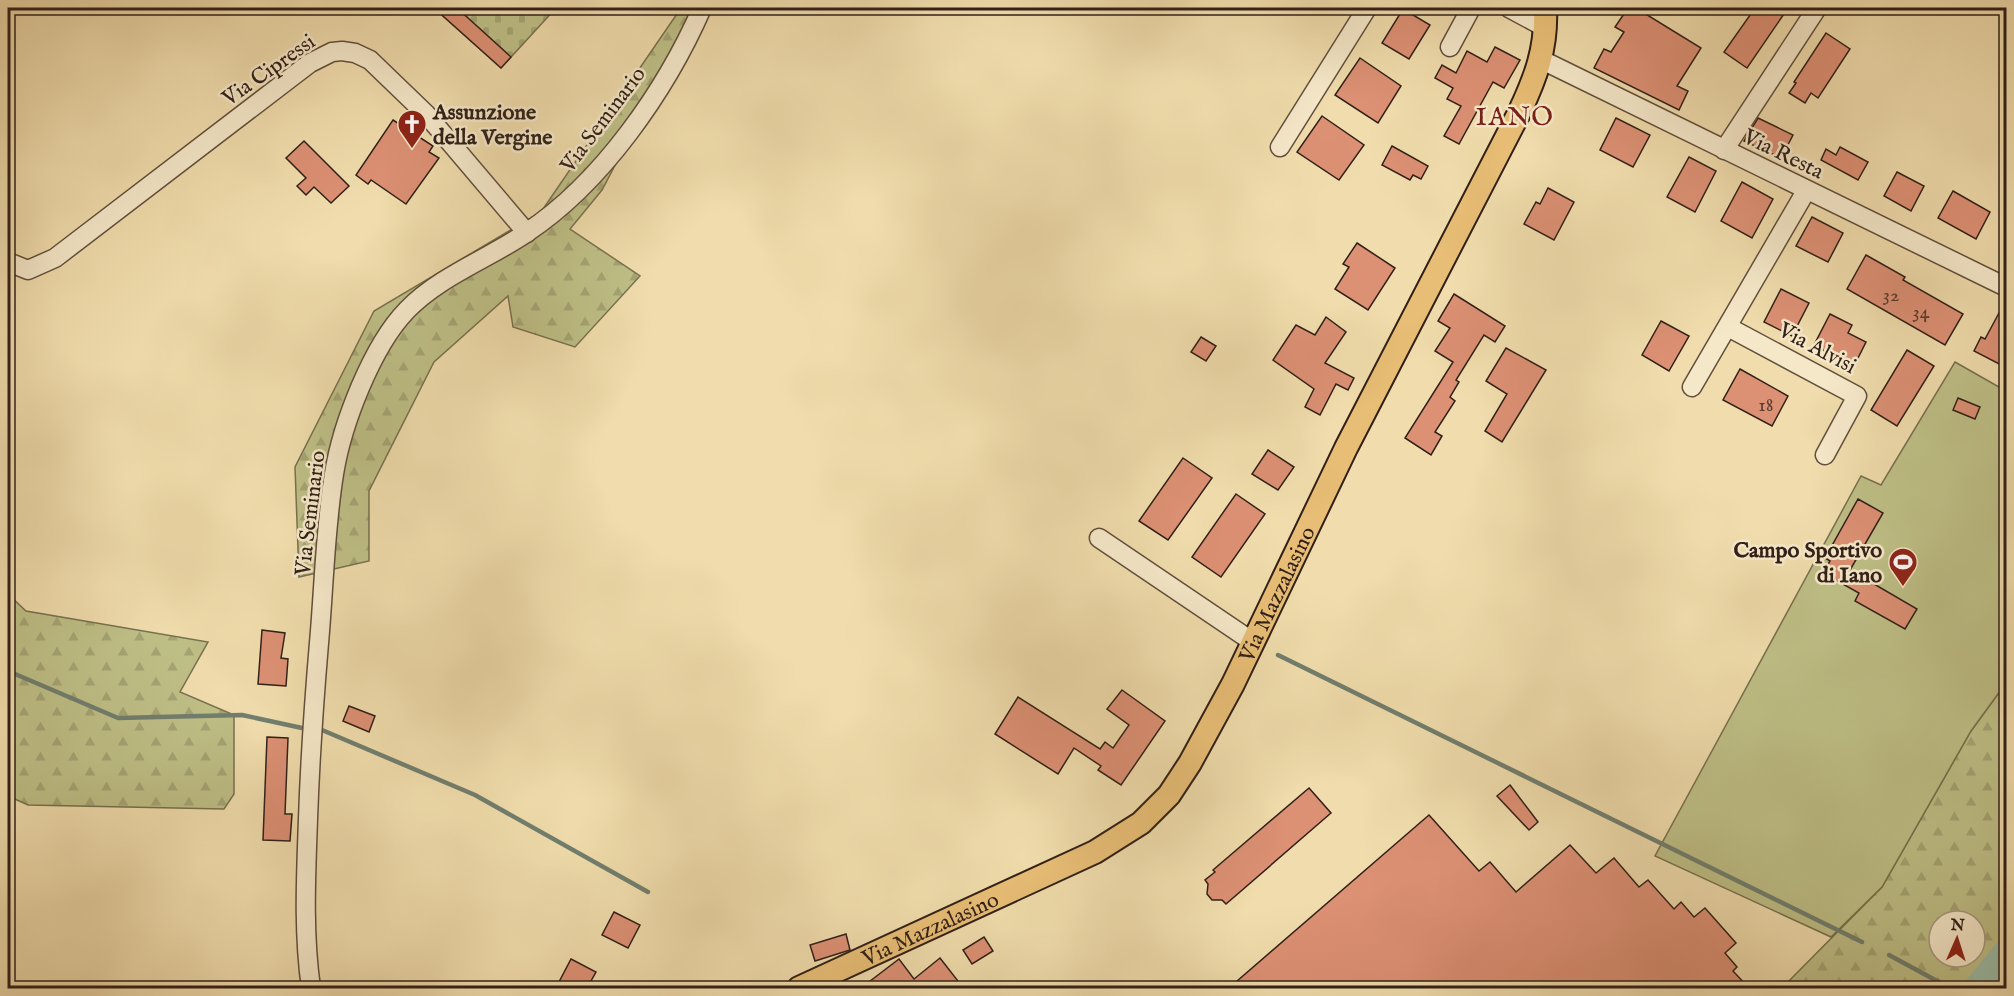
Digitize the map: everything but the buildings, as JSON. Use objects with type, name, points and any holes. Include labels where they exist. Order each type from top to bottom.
[{"type":"main road","name":"Via Mazzalasino","points":[[799,988],[1095,852],[1142,823],[1169,795],[1190,763],[1253,642],[1346,448],[1519,113],[1542,60],[1545,18]]},
{"type":"street","name":"Via Seminario","points":[[311,988],[305,907],[312,726],[334,473],[345,428],[381,347],[406,311],[452,277],[527,233],[563,206],[614,149],[649,103],[676,60],[702,8]]},
{"type":"street","points":[[1280,147],[1367,8]]},
{"type":"street","points":[[1450,47],[1471,8]]},
{"type":"street","points":[[1509,8],[1545,18]]},
{"type":"street","points":[[1724,150],[1817,8]]},
{"type":"street","name":"Via Cipressi","points":[[8,262],[28,270],[55,258],[310,63],[332,52],[342,51],[355,53],[370,60],[426,114],[527,233]]},
{"type":"street","name":"Via Resta","points":[[1542,60],[1806,191],[2007,287]]},
{"type":"street","points":[[1692,387],[1806,191]]},
{"type":"street","name":"Via Alvisi","points":[[1728,327],[1857,396],[1825,455]]},
{"type":"street","points":[[1099,538],[1253,642]]},
{"type":"green space","points":[[434,8],[556,8],[501,68]]},
{"type":"green space","points":[[681,8],[698,8],[602,190],[570,229],[640,276],[575,347],[513,327],[508,296],[434,362],[369,491],[369,561],[299,577],[295,467],[374,311],[541,212]]},
{"type":"green space","name":"Campo Sportivo di Iano","points":[[1955,362],[2006,391],[2006,683],[1971,731],[1882,887],[1831,937],[1655,856],[1861,476],[1881,485]]},
{"type":"green space","points":[[8,594],[26,611],[208,642],[180,692],[234,715],[234,794],[224,809],[28,805],[8,796]]},
{"type":"green space","points":[[2006,683],[2006,988],[1782,988],[1882,887],[1971,731]]},
{"type":"waterway","points":[[1278,655],[1862,942]]},
{"type":"waterway","points":[[8,671],[118,718],[242,715],[302,728]]},
{"type":"waterway","points":[[322,730],[475,795],[648,892]]},
{"type":"waterway","points":[[1978,988],[2006,954]]},
{"type":"waterway","points":[[1889,955],[1950,988]]},
{"type":"place","name":"Assunzione della Vergine","points":[[412,150]]},
{"type":"place","name":"Campo Sportivo di Iano","points":[[1903,588]]},
{"type":"district","name":"IANO","points":[[1515,116]]}]
